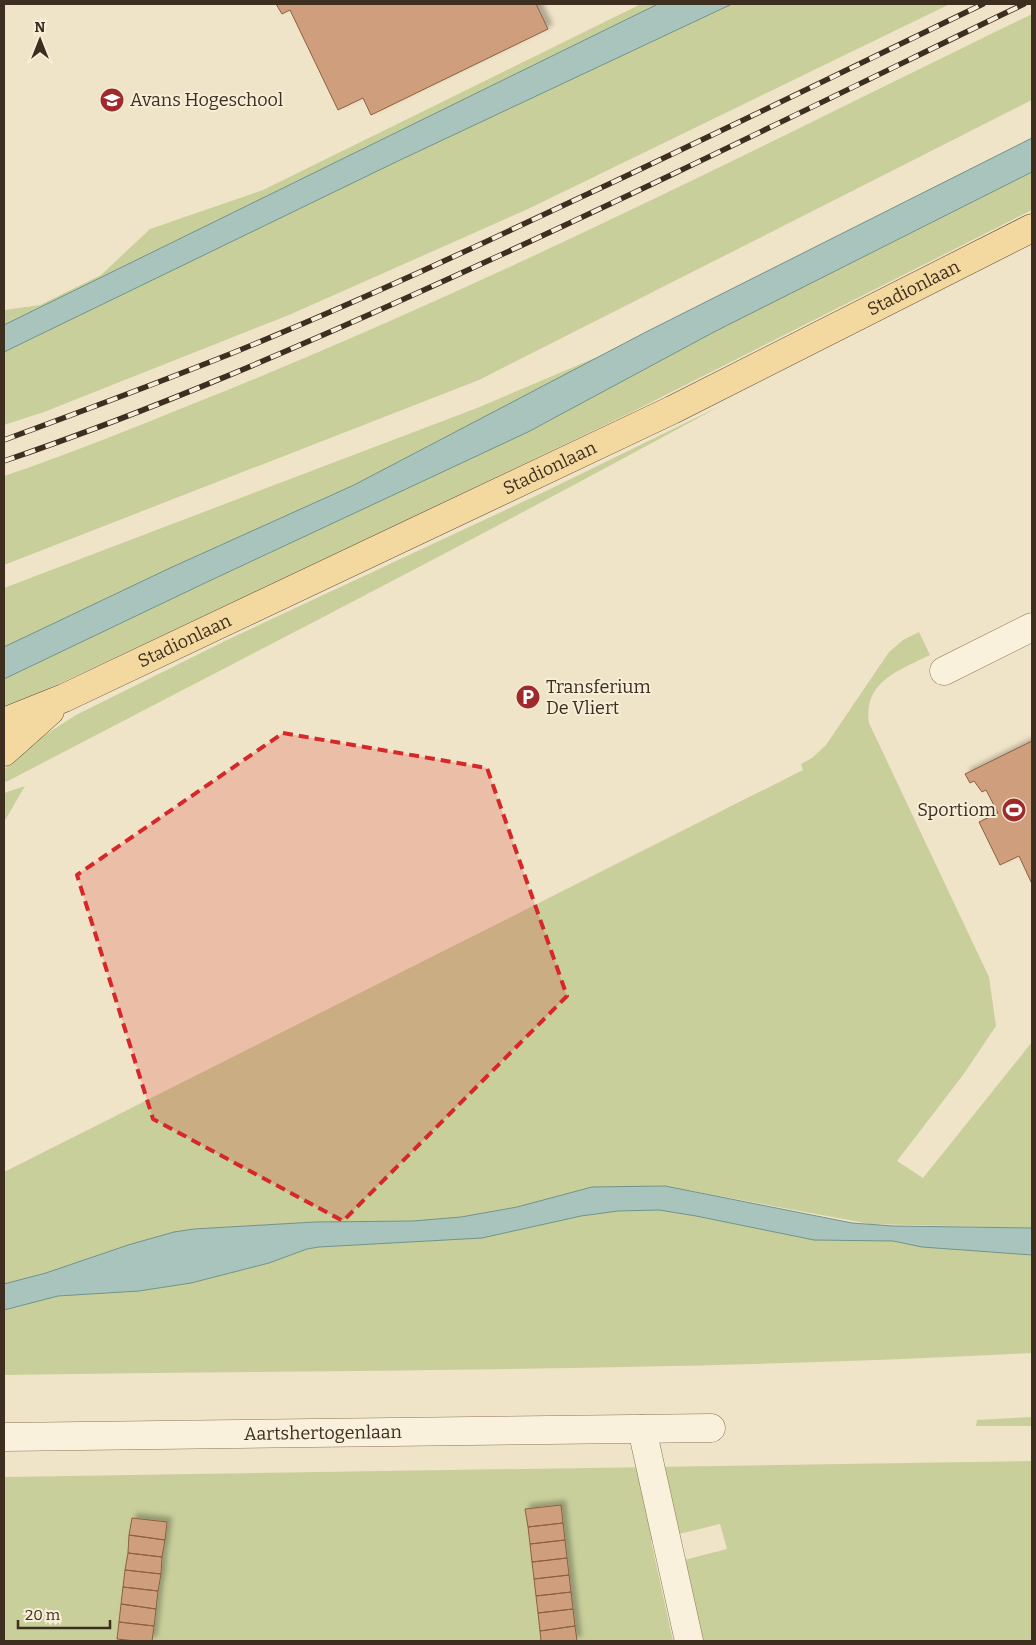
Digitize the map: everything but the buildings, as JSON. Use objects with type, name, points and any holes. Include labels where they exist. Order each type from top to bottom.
[{"type":"main road","name":"Stadionlaan","points":[[4,722],[64,698],[672,410],[1032,228]]},
{"type":"main road","name":"Stadionlaan","points":[[4,752],[64,698]]},
{"type":"lane","points":[[944,671],[1032,627]]},
{"type":"lane","name":"Aartshertogenlaan","points":[[4,1437],[711,1428]]},
{"type":"lane","points":[[642,1429],[689,1641]]},
{"type":"highlighted area","points":[[283,733],[487,768],[567,996],[343,1221],[153,1119],[77,875]]},
{"type":"green space","points":[[641,4],[658,4],[4,325],[4,310],[40,305],[101,275],[150,229],[263,190]]},
{"type":"green space","points":[[732,4],[950,4],[528,209],[289,315],[44,412],[4,425],[4,352],[398,161]]},
{"type":"green space","points":[[1032,14],[1032,100],[479,380],[4,565],[4,476],[80,449],[205,399],[415,310],[622,214]]},
{"type":"green space","points":[[1032,172],[1032,210],[630,413],[234,603],[4,709],[4,679],[528,432],[714,332]]},
{"type":"green space","points":[[609,352],[354,485],[170,568],[4,647],[4,588],[477,408]]},
{"type":"green space","points":[[720,406],[364,596],[6,782],[4,780],[4,770],[26,747],[76,715],[229,639],[544,492]]},
{"type":"green space","points":[[919,632],[930,655],[896,672],[878,687],[872,697],[869,709],[869,723],[989,977],[996,1026],[963,1075],[897,1161],[923,1178],[1032,1042],[1032,1228],[870,1224],[665,1186],[627,1186],[461,1217],[413,1221],[315,1222],[194,1229],[156,1237],[45,1274],[4,1284],[4,1172],[803,770],[801,764],[812,758],[826,745],[889,652],[903,640]]},
{"type":"green space","points":[[25,786],[4,822],[4,793]]},
{"type":"green space","points":[[659,1210],[814,1240],[893,1241],[922,1247],[1032,1255],[1032,1353],[647,1367],[4,1375],[4,1310],[58,1296],[139,1291],[191,1283],[269,1263],[307,1249],[319,1247],[482,1238],[581,1216],[618,1211]]},
{"type":"green space","points":[[1032,1417],[1032,1426],[976,1426],[977,1420]]},
{"type":"green space","points":[[1032,1461],[1032,1641],[700,1641],[684,1560],[727,1549],[720,1524],[651,1541],[673,1641],[4,1641],[4,1477]]},
{"type":"water","points":[[658,4],[732,4],[398,161],[4,352],[4,325]]},
{"type":"water","points":[[1032,138],[1032,172],[714,332],[528,432],[4,679],[4,647],[170,568],[354,485],[646,332]]},
{"type":"water","points":[[665,1186],[852,1223],[893,1226],[1032,1228],[1032,1255],[922,1247],[893,1241],[814,1240],[659,1210],[618,1211],[581,1216],[482,1238],[319,1247],[307,1249],[269,1263],[191,1283],[139,1291],[58,1296],[4,1310],[4,1284],[46,1273],[128,1245],[174,1232],[194,1229],[315,1222],[413,1221],[461,1217],[517,1207],[592,1187]]},
{"type":"railway","points":[[4,440],[230,354],[478,246],[983,4]]},
{"type":"railway","points":[[4,461],[172,399],[392,305],[664,179],[1024,4]]},
{"type":"place","name":"Avans Hogeschool","points":[[112,100]]},
{"type":"place","name":"Transferium De Vliert","points":[[528,697]]},
{"type":"place","name":"Sportiom","points":[[1014,810]]}]
